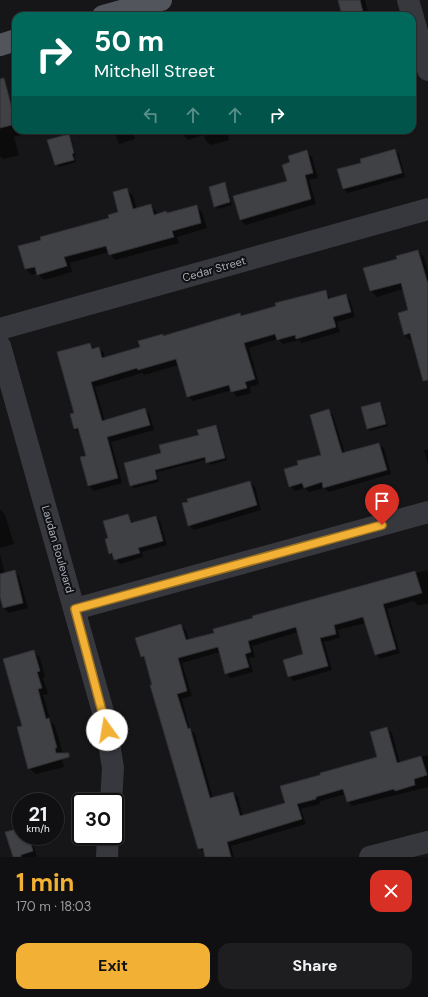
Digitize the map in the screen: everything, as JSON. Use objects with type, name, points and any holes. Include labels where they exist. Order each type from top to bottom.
[{"type":"main road","points":[[118,12],[161,0]]},
{"type":"main road","points":[[0,45],[12,41]]},
{"type":"street","points":[[408,0],[411,12]]},
{"type":"street","points":[[416,28],[428,70]]},
{"type":"street","name":"Cedar Street","points":[[0,329],[428,209]]},
{"type":"street","name":"Laudan Boulevard","points":[[0,346],[105,719],[113,768],[112,793]]},
{"type":"street","points":[[75,609],[428,512]]},
{"type":"street","points":[[370,857],[428,842]]},
{"type":"street","points":[[107,857],[108,845]]},
{"type":"building","points":[[338,0],[360,0],[363,12],[341,12]]},
{"type":"building","points":[[4,78],[12,109],[12,125],[0,128],[0,79]]},
{"type":"building","points":[[69,134],[74,153],[72,154],[74,160],[55,165],[47,140]]},
{"type":"building","points":[[395,149],[402,173],[343,189],[337,169],[361,163],[360,159]]},
{"type":"building","points":[[307,150],[313,173],[305,175],[311,199],[240,220],[233,196],[287,181],[282,165],[290,162],[288,156]]},
{"type":"building","points":[[225,182],[230,202],[214,207],[209,187]]},
{"type":"building","points":[[127,188],[133,209],[151,204],[154,215],[197,205],[201,223],[172,231],[174,237],[109,255],[106,246],[64,257],[67,266],[37,275],[35,267],[25,269],[18,246],[41,240],[40,237],[109,218],[108,215],[118,212],[113,192]]},
{"type":"building","points":[[418,250],[428,284],[428,380],[423,381],[410,333],[404,335],[398,313],[408,310],[401,283],[370,291],[363,268],[397,259],[396,256]]},
{"type":"building","points":[[326,290],[328,299],[346,294],[351,312],[333,317],[336,327],[296,339],[295,335],[277,340],[275,334],[244,343],[255,379],[245,382],[247,388],[231,392],[229,385],[187,397],[176,359],[138,370],[137,368],[91,382],[102,421],[145,408],[150,425],[107,437],[118,478],[88,486],[80,457],[86,456],[78,428],[74,429],[70,414],[74,413],[57,352],[90,343],[92,349],[99,347],[102,358],[140,347],[138,341],[163,334],[163,336],[240,313],[241,316],[276,306],[275,303]]},
{"type":"building","points":[[380,402],[386,424],[367,429],[361,407]]},
{"type":"building","points":[[329,409],[342,453],[379,443],[387,470],[323,488],[322,482],[304,488],[302,483],[289,487],[284,469],[298,465],[297,461],[321,455],[310,415]]},
{"type":"building","points":[[216,425],[225,458],[206,463],[205,457],[155,470],[157,479],[130,486],[124,463],[161,453],[159,445],[199,435],[197,430]]},
{"type":"building","points":[[250,481],[257,505],[188,526],[182,503],[188,502],[187,499]]},
{"type":"building","points":[[128,514],[131,523],[156,516],[163,541],[138,548],[140,553],[114,560],[112,553],[109,554],[105,539],[108,538],[103,521]]},
{"type":"building","points":[[15,570],[23,603],[3,608],[0,597],[0,574]]},
{"type":"building","points":[[415,571],[422,593],[383,604],[396,649],[375,655],[363,617],[334,625],[336,634],[320,638],[328,666],[288,677],[283,660],[303,654],[296,627],[248,641],[251,652],[245,654],[249,667],[225,674],[218,647],[178,658],[187,691],[177,694],[188,729],[190,728],[210,798],[233,792],[240,816],[285,803],[280,786],[377,757],[370,732],[387,727],[397,763],[421,756],[427,775],[414,779],[415,785],[395,791],[394,789],[347,802],[343,789],[297,804],[302,819],[227,842],[231,857],[205,857],[203,848],[198,849],[150,685],[152,685],[144,656],[141,657],[135,638],[181,624],[186,640],[214,633],[213,629],[253,618],[252,616]]},
{"type":"building","points":[[34,650],[40,671],[37,672],[42,688],[38,689],[46,719],[49,718],[57,748],[55,748],[56,753],[69,753],[69,757],[28,769],[17,727],[22,726],[3,659]]},
{"type":"building","points":[[12,830],[12,845],[31,845],[33,851],[21,855],[21,857],[13,857],[5,832]]},
{"type":"route","points":[[107,730],[75,609],[382,525]]}]
